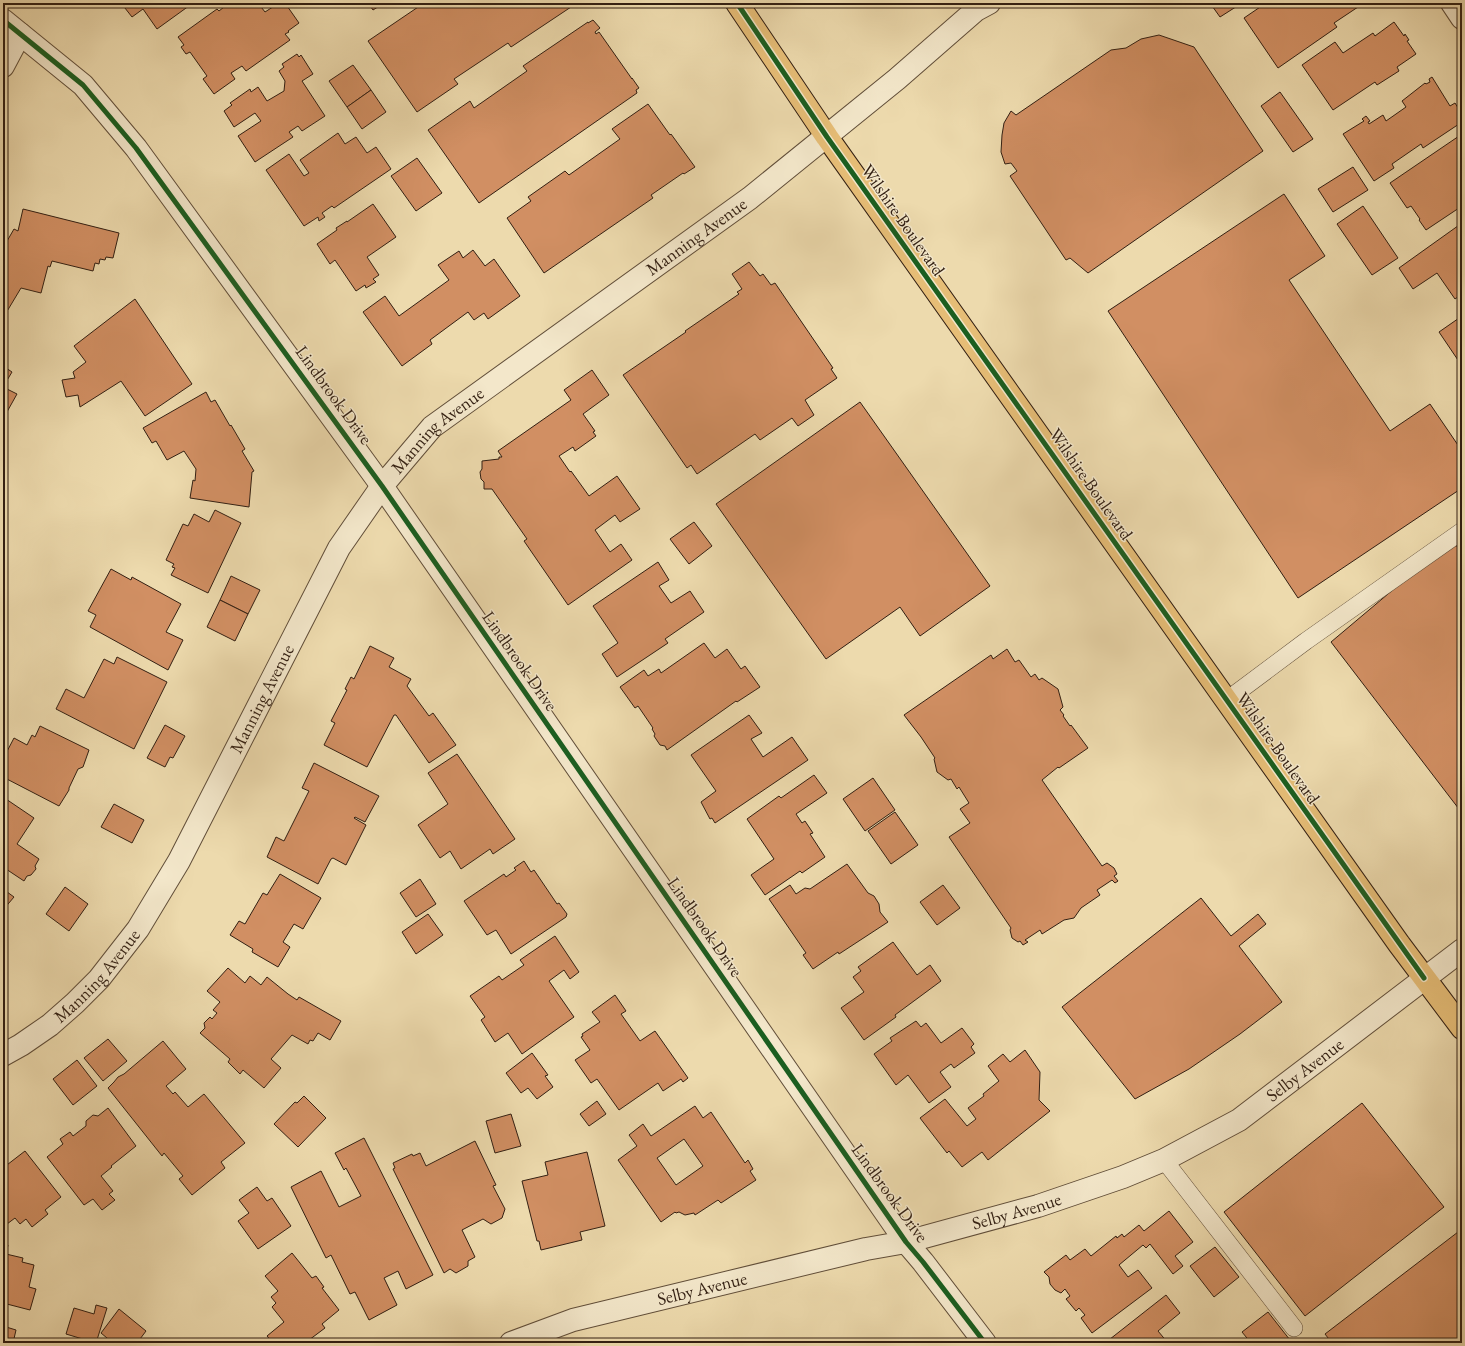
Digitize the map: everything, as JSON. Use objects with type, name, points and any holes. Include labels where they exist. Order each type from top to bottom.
[{"type":"main road","name":"Wilshire Boulevard","points":[[737,3],[827,136],[1424,978],[1462,1028]]},
{"type":"street","name":"Manning Avenue","points":[[3,1055],[21,1045],[50,1025],[76,1003],[99,979],[138,929],[179,861],[339,548],[382,486],[432,427],[750,198],[897,79],[976,10],[989,3]]},
{"type":"street","points":[[1452,3],[1462,18]]},
{"type":"street","name":"Lindbrook Drive","points":[[3,20],[83,85],[136,148],[382,486],[906,1242],[985,1343]]},
{"type":"street","points":[[3,66],[20,34]]},
{"type":"street","name":"Selby Avenue","points":[[511,1343],[573,1320],[866,1249],[906,1242],[1038,1206],[1123,1177],[1164,1160],[1239,1120],[1462,950]]},
{"type":"lane","points":[[1227,700],[1306,641],[1462,531]]},
{"type":"lane","points":[[1164,1160],[1294,1328]]},
{"type":"building","points":[[121,3],[193,3],[157,29],[143,9],[132,17]]},
{"type":"building","points":[[229,3],[258,3],[265,12],[279,3],[285,3],[299,23],[285,34],[290,40],[246,71],[242,66],[231,73],[235,79],[214,94],[203,79],[207,76],[190,52],[186,54],[181,47],[184,45],[178,37],[217,9],[219,11]]},
{"type":"building","points":[[368,3],[384,3],[373,10]]},
{"type":"building","points":[[424,3],[577,3],[511,47],[508,43],[454,79],[458,84],[417,112],[368,41]]},
{"type":"building","points":[[1210,3],[1242,3],[1220,17]]},
{"type":"building","points":[[1266,3],[1364,3],[1334,23],[1337,27],[1278,68],[1244,18]]},
{"type":"building","points":[[593,20],[600,28],[595,32],[596,34],[599,32],[639,88],[636,90],[637,93],[479,203],[428,130],[470,101],[474,108],[527,71],[523,66]]},
{"type":"building","points":[[1394,22],[1404,36],[1405,34],[1409,40],[1407,41],[1416,54],[1397,67],[1399,71],[1377,85],[1375,82],[1333,110],[1302,65],[1335,42],[1343,53],[1373,33],[1375,36]]},
{"type":"building","points":[[1159,35],[1194,47],[1263,151],[1088,273],[1070,258],[1066,260],[1010,176],[1017,171],[1011,163],[1005,164],[1001,152],[1004,123],[1011,111],[1016,115],[1111,50],[1126,48],[1141,39]]},
{"type":"building","points":[[297,54],[299,57],[301,55],[313,74],[302,81],[325,116],[302,131],[298,126],[289,132],[293,137],[255,162],[238,136],[261,121],[255,113],[234,127],[224,111],[232,105],[230,103],[250,89],[251,92],[258,87],[267,101],[284,91],[285,81],[279,71],[284,67],[282,64]]},
{"type":"building","points":[[353,65],[371,90],[347,107],[329,81]]},
{"type":"building","points":[[1432,77],[1450,106],[1455,103],[1462,114],[1462,122],[1423,148],[1421,144],[1392,164],[1394,168],[1374,181],[1343,134],[1364,121],[1362,119],[1366,116],[1370,121],[1368,122],[1369,124],[1383,115],[1386,121],[1406,107],[1402,101],[1425,83],[1430,82],[1429,79]]},
{"type":"building","points":[[371,90],[386,112],[362,129],[347,107]]},
{"type":"building","points":[[1280,92],[1313,139],[1293,152],[1261,106]]},
{"type":"building","points":[[648,104],[695,167],[684,174],[683,173],[651,195],[653,198],[544,273],[507,218],[531,201],[528,197],[565,171],[569,175],[620,139],[612,129]]},
{"type":"building","points":[[338,133],[345,144],[356,137],[367,153],[376,147],[391,169],[334,208],[332,206],[322,213],[325,217],[319,221],[318,217],[304,226],[266,170],[289,154],[304,176],[309,173],[300,160]]},
{"type":"building","points":[[1462,134],[1462,206],[1426,230],[1411,206],[1407,208],[1390,183]]},
{"type":"building","points":[[417,158],[442,193],[416,211],[391,176]]},
{"type":"building","points":[[1353,167],[1368,190],[1333,212],[1318,189]]},
{"type":"building","points":[[1284,194],[1325,256],[1289,280],[1390,431],[1430,404],[1462,451],[1462,488],[1298,598],[1108,311]]},
{"type":"building","points":[[373,204],[396,237],[367,257],[379,275],[373,279],[376,282],[366,288],[365,285],[356,291],[335,260],[330,264],[317,244],[337,230],[336,228]]},
{"type":"building","points":[[1363,206],[1398,258],[1372,275],[1337,224]]},
{"type":"building","points":[[23,209],[119,233],[113,258],[106,257],[105,260],[100,259],[99,264],[95,263],[93,271],[52,261],[50,267],[48,266],[41,293],[21,288],[6,313],[3,311],[3,248],[14,229],[18,231]]},
{"type":"building","points":[[1462,223],[1462,294],[1455,299],[1437,273],[1413,289],[1399,268]]},
{"type":"building","points":[[473,250],[485,266],[494,259],[520,296],[488,319],[484,313],[474,320],[468,312],[430,340],[432,344],[402,366],[363,312],[385,296],[399,316],[449,280],[438,265],[459,251],[463,258]]},
{"type":"building","points":[[749,262],[760,276],[763,274],[771,285],[775,283],[833,368],[831,369],[837,378],[805,400],[814,415],[798,426],[792,418],[760,440],[755,434],[697,474],[691,465],[687,468],[623,375],[739,294],[737,292],[742,289],[732,274]]},
{"type":"building","points":[[135,299],[192,384],[145,416],[121,381],[80,407],[78,395],[66,397],[62,380],[75,378],[73,372],[86,362],[74,346]]},
{"type":"building","points":[[1462,316],[1462,366],[1439,332]]},
{"type":"building","points":[[3,366],[12,372],[3,387]]},
{"type":"building","points":[[592,370],[609,395],[583,414],[595,431],[593,432],[596,436],[575,451],[573,447],[559,456],[589,496],[617,476],[640,509],[620,522],[615,515],[595,530],[610,552],[621,544],[632,560],[568,605],[524,541],[527,539],[492,489],[484,489],[484,482],[481,479],[480,472],[482,469],[482,461],[499,459],[499,457],[502,457],[498,451],[571,400],[564,390]]},
{"type":"building","points":[[3,387],[17,394],[3,419]]},
{"type":"building","points":[[206,392],[211,402],[215,400],[230,426],[231,425],[245,449],[242,451],[254,471],[252,472],[249,507],[190,498],[193,480],[195,481],[196,469],[184,451],[167,460],[156,441],[152,443],[143,428]]},
{"type":"building","points":[[860,402],[990,586],[920,636],[900,607],[826,659],[716,504]]},
{"type":"building","points":[[215,510],[241,523],[208,593],[171,575],[175,568],[172,567],[174,564],[166,560],[183,524],[188,526],[194,514],[209,522]]},
{"type":"building","points":[[694,522],[712,546],[689,564],[670,539]]},
{"type":"building","points":[[1452,540],[1462,553],[1462,813],[1331,642]]},
{"type":"building","points":[[658,562],[669,580],[659,586],[671,603],[690,591],[704,612],[665,639],[668,643],[617,677],[602,654],[618,643],[593,606]]},
{"type":"building","points":[[111,569],[131,580],[132,577],[181,604],[166,632],[183,640],[168,670],[90,627],[96,615],[88,611]]},
{"type":"building","points":[[231,576],[260,590],[248,614],[220,600]]},
{"type":"building","points":[[220,600],[248,614],[235,641],[207,627]]},
{"type":"building","points":[[704,643],[715,658],[727,649],[741,669],[745,666],[760,687],[737,702],[736,701],[667,750],[665,746],[660,745],[654,736],[655,734],[652,729],[653,728],[638,706],[635,708],[620,687],[644,670],[648,676],[659,669],[661,673]]},
{"type":"building","points":[[370,646],[394,658],[389,667],[411,679],[407,686],[429,716],[433,713],[456,745],[429,763],[396,715],[394,715],[367,767],[324,745],[335,723],[331,721],[347,690],[345,689],[351,677],[354,679]]},
{"type":"building","points":[[1007,649],[1015,662],[1019,660],[1031,677],[1035,674],[1039,680],[1042,678],[1058,689],[1063,707],[1060,710],[1064,715],[1063,716],[1088,748],[1059,768],[1058,767],[1042,780],[1102,866],[1107,863],[1114,868],[1117,874],[1114,876],[1118,881],[1115,883],[1112,880],[1097,890],[1100,895],[1081,908],[1074,918],[1064,920],[1042,934],[1040,930],[1025,940],[1028,942],[1023,945],[1020,941],[1018,942],[1012,938],[1011,928],[949,837],[970,823],[960,809],[969,803],[959,787],[957,789],[951,779],[948,780],[937,772],[935,758],[904,715],[991,655],[993,659]]},
{"type":"building","points":[[117,657],[167,682],[134,749],[56,709],[66,689],[84,698],[104,659],[114,664]]},
{"type":"building","points":[[749,715],[762,733],[751,739],[763,757],[792,737],[808,760],[715,823],[712,818],[710,819],[701,802],[716,791],[691,755]]},
{"type":"building","points":[[165,725],[185,736],[173,758],[170,757],[165,767],[147,758]]},
{"type":"building","points":[[40,726],[89,750],[83,767],[78,769],[69,790],[59,806],[3,777],[3,759],[14,738],[27,745],[32,735],[35,737]]},
{"type":"building","points":[[457,754],[515,839],[493,854],[490,849],[461,869],[450,851],[440,858],[418,825],[448,804],[428,773]]},
{"type":"building","points":[[314,763],[379,796],[365,822],[355,817],[354,818],[366,825],[346,865],[333,858],[331,859],[318,884],[267,857],[276,837],[284,841],[309,791],[302,788]]},
{"type":"building","points":[[814,775],[827,793],[796,814],[802,823],[805,821],[813,833],[810,834],[825,857],[802,873],[800,871],[765,895],[751,875],[774,859],[747,819],[779,796],[781,798]]},
{"type":"building","points":[[873,778],[895,810],[865,831],[843,799]]},
{"type":"building","points":[[3,797],[34,818],[17,844],[39,859],[35,866],[36,869],[31,875],[27,876],[24,881],[3,867]]},
{"type":"building","points":[[114,804],[144,820],[132,843],[101,827]]},
{"type":"building","points":[[895,812],[918,845],[891,864],[868,831]]},
{"type":"building","points":[[524,861],[531,872],[534,870],[557,904],[559,903],[567,914],[566,917],[511,954],[496,930],[487,935],[464,901],[504,874],[506,877],[516,870],[514,868]]},
{"type":"building","points":[[847,864],[868,893],[874,896],[879,904],[880,912],[888,922],[813,969],[803,955],[806,953],[769,899],[790,885],[796,894],[805,888],[810,889]]},
{"type":"building","points":[[280,874],[321,898],[303,929],[294,924],[283,942],[290,947],[278,967],[252,952],[253,949],[230,935],[239,921],[245,924],[263,893],[267,895]]},
{"type":"building","points":[[420,879],[436,904],[416,917],[400,893]]},
{"type":"building","points":[[943,885],[960,908],[937,925],[920,902]]},
{"type":"building","points":[[65,887],[88,904],[69,931],[46,914]]},
{"type":"building","points":[[3,889],[14,897],[3,910]]},
{"type":"building","points":[[1201,898],[1231,936],[1258,914],[1266,924],[1239,946],[1282,1002],[1240,1034],[1189,1069],[1135,1099],[1062,1007]]},
{"type":"building","points":[[428,914],[443,935],[416,954],[402,932]]},
{"type":"building","points":[[555,936],[579,972],[570,979],[564,970],[549,981],[574,1017],[522,1054],[508,1033],[495,1042],[481,1020],[485,1017],[470,996],[499,976],[502,980],[524,965],[520,960]]},
{"type":"building","points":[[893,942],[917,975],[930,965],[941,981],[895,1015],[896,1017],[864,1040],[841,1008],[864,992],[853,977],[861,971],[858,967]]},
{"type":"building","points":[[228,968],[245,983],[250,976],[261,985],[267,977],[297,1000],[299,997],[341,1021],[330,1040],[318,1033],[313,1041],[310,1040],[308,1044],[292,1035],[271,1059],[281,1068],[264,1088],[243,1070],[240,1074],[228,1062],[230,1059],[200,1033],[205,1028],[204,1023],[210,1017],[212,1019],[217,1013],[213,1010],[220,1002],[207,991]]},
{"type":"building","points":[[615,995],[626,1011],[621,1014],[640,1041],[655,1031],[688,1078],[683,1082],[681,1079],[663,1091],[658,1083],[619,1110],[597,1079],[591,1083],[575,1060],[590,1050],[581,1037],[583,1036],[582,1034],[600,1022],[592,1012]]},
{"type":"building","points":[[916,1021],[921,1027],[926,1023],[941,1043],[962,1028],[974,1044],[971,1047],[975,1053],[954,1068],[951,1064],[940,1072],[951,1087],[929,1103],[908,1075],[896,1085],[874,1054],[892,1041],[890,1038]]},
{"type":"building","points":[[108,1039],[127,1061],[103,1081],[84,1058]]},
{"type":"building","points":[[163,1041],[186,1069],[166,1086],[173,1094],[175,1092],[188,1107],[204,1094],[245,1143],[221,1162],[225,1168],[192,1195],[179,1179],[183,1176],[164,1153],[162,1156],[108,1088],[118,1077],[124,1074]]},
{"type":"building","points":[[1025,1050],[1040,1072],[1039,1100],[1050,1111],[988,1160],[982,1152],[962,1167],[949,1151],[947,1153],[920,1118],[945,1099],[967,1126],[976,1119],[968,1108],[984,1096],[983,1094],[999,1081],[988,1066],[1003,1054],[1010,1062]]},
{"type":"building","points":[[532,1053],[548,1075],[545,1076],[553,1087],[537,1099],[528,1088],[521,1093],[506,1073]]},
{"type":"building","points":[[77,1060],[97,1086],[73,1105],[53,1079]]},
{"type":"building","points":[[304,1096],[326,1118],[298,1147],[274,1124],[295,1102],[297,1103]]},
{"type":"building","points":[[597,1101],[606,1114],[589,1126],[580,1114]]},
{"type":"building","points":[[1362,1103],[1444,1207],[1305,1316],[1224,1212]]},
{"type":"building","points":[[695,1106],[703,1118],[711,1112],[745,1163],[748,1160],[753,1169],[750,1171],[756,1180],[721,1203],[718,1200],[695,1215],[694,1213],[685,1215],[675,1212],[661,1222],[618,1160],[637,1146],[629,1135],[643,1124],[651,1136]],"holes":[[[684,1139],[703,1166],[676,1185],[657,1158]]]},
{"type":"building","points":[[108,1108],[136,1146],[101,1176],[113,1191],[109,1194],[115,1200],[102,1210],[93,1199],[84,1205],[47,1157],[63,1144],[60,1139],[70,1132],[73,1136],[86,1126],[86,1121],[93,1115],[98,1116]]},
{"type":"building","points":[[511,1114],[521,1146],[495,1153],[486,1121]]},
{"type":"building","points":[[364,1138],[433,1275],[406,1289],[398,1271],[384,1278],[397,1305],[369,1320],[355,1292],[350,1294],[331,1255],[326,1258],[291,1187],[321,1171],[339,1207],[361,1196],[346,1168],[344,1170],[335,1153]]},
{"type":"building","points":[[475,1141],[496,1185],[493,1186],[505,1209],[502,1218],[491,1224],[483,1219],[462,1230],[475,1257],[468,1261],[468,1266],[456,1273],[450,1269],[444,1273],[393,1169],[395,1168],[393,1163],[412,1154],[413,1156],[420,1153],[426,1166]]},
{"type":"building","points":[[25,1151],[61,1197],[45,1210],[48,1214],[32,1227],[26,1219],[20,1224],[15,1218],[3,1227],[3,1168]]},
{"type":"building","points":[[587,1152],[605,1226],[580,1232],[582,1240],[541,1250],[539,1241],[537,1241],[522,1181],[548,1175],[545,1162]]},
{"type":"building","points":[[257,1187],[267,1201],[272,1198],[291,1226],[258,1249],[238,1221],[249,1213],[239,1200]]},
{"type":"building","points":[[1169,1211],[1193,1242],[1175,1256],[1183,1266],[1173,1274],[1150,1244],[1146,1248],[1143,1245],[1119,1265],[1128,1277],[1138,1270],[1152,1288],[1092,1333],[1081,1318],[1085,1315],[1079,1308],[1076,1311],[1066,1299],[1070,1296],[1065,1289],[1061,1293],[1055,1290],[1050,1284],[1049,1277],[1044,1272],[1066,1255],[1070,1260],[1085,1249],[1091,1256],[1116,1236],[1117,1238],[1122,1234],[1124,1237],[1139,1225],[1144,1231]]},
{"type":"building","points":[[1458,1232],[1462,1237],[1462,1343],[1332,1343],[1325,1334]]},
{"type":"building","points":[[3,1244],[8,1245],[6,1254],[23,1258],[22,1262],[34,1265],[29,1287],[36,1289],[30,1310],[3,1303]]},
{"type":"building","points":[[1215,1247],[1239,1277],[1214,1297],[1190,1266]]},
{"type":"building","points":[[292,1253],[312,1278],[316,1276],[324,1287],[322,1288],[339,1310],[322,1324],[325,1328],[309,1340],[311,1343],[273,1343],[267,1336],[284,1322],[272,1307],[276,1303],[271,1297],[278,1291],[265,1276]]},
{"type":"building","points":[[1166,1295],[1180,1313],[1158,1331],[1168,1343],[1105,1343]]},
{"type":"building","points":[[96,1305],[107,1308],[96,1343],[66,1334],[74,1308],[94,1314]]},
{"type":"building","points":[[119,1309],[146,1331],[137,1343],[113,1343],[101,1333]]},
{"type":"building","points":[[1268,1312],[1292,1341],[1290,1343],[1251,1343],[1242,1332]]},
{"type":"building","points":[[3,1326],[16,1330],[13,1343],[3,1343]]},
{"type":"cycle path","points":[[737,3],[827,137],[1424,978]]},
{"type":"cycle path","points":[[3,20],[83,85],[136,148],[382,486],[906,1242],[985,1343]]}]
